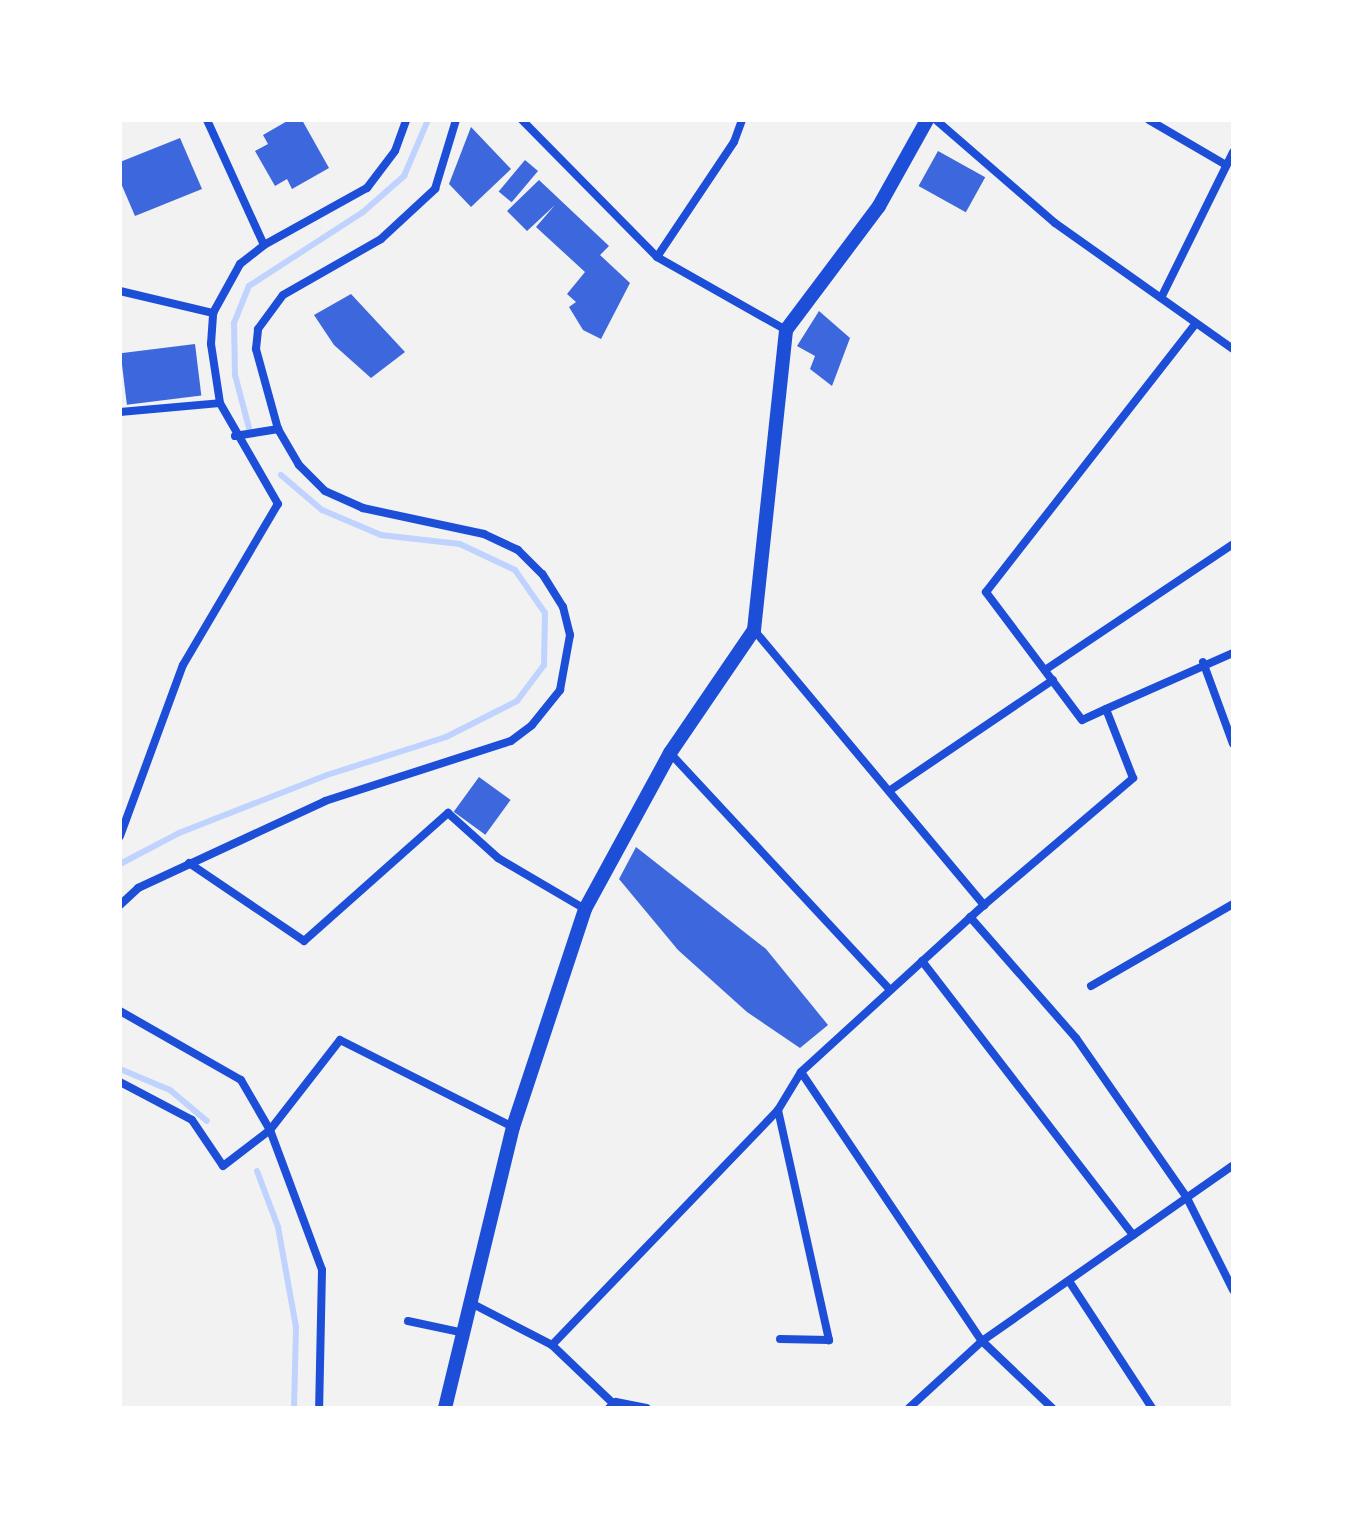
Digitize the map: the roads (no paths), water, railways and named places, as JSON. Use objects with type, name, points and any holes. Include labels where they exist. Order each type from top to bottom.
[{"type":"street","points":[[207,120],[264,245]]},
{"type":"street","points":[[120,836],[183,665],[278,504],[235,436],[220,403],[211,344],[213,313],[226,283],[264,245],[367,188],[395,151],[406,120]]},
{"type":"street","points":[[120,905],[138,888],[325,801],[511,741],[548,708],[560,690],[569,658],[563,607],[542,574],[518,550],[484,534],[363,508],[325,491],[299,465],[278,429],[256,349],[262,322],[283,295],[410,216],[435,189],[456,120]]},
{"type":"street","points":[[522,120],[657,257],[786,330]]},
{"type":"street","points":[[657,257],[734,142],[742,120]]},
{"type":"street","points":[[445,1408],[513,1127],[585,909],[670,753],[754,630],[786,330],[879,206],[927,120]]},
{"type":"street","points":[[936,120],[1055,223],[1233,349]]},
{"type":"street","points":[[1149,120],[1226,165]]},
{"type":"street","points":[[1161,298],[1233,152]]},
{"type":"street","points":[[120,291],[213,313]]},
{"type":"street","points":[[1196,323],[986,592],[1082,720],[1203,662],[1233,653]]},
{"type":"street","points":[[120,412],[220,403]]},
{"type":"street","points":[[235,436],[278,429]]},
{"type":"street","points":[[1045,670],[1233,544]]},
{"type":"street","points":[[754,630],[984,905]]},
{"type":"street","points":[[1203,662],[1233,744]]},
{"type":"street","points":[[889,791],[1053,680]]},
{"type":"street","points":[[552,1345],[778,1110],[801,1072],[970,917],[1133,778],[1106,709]]},
{"type":"street","points":[[670,753],[890,990]]},
{"type":"street","points":[[189,863],[304,941],[448,813],[498,858],[585,909]]},
{"type":"street","points":[[1091,986],[1233,904]]},
{"type":"street","points":[[970,917],[1076,1038],[1187,1198],[1233,1290]]},
{"type":"street","points":[[922,961],[1133,1235]]},
{"type":"street","points":[[120,1011],[241,1080],[270,1130],[322,1270],[319,1408]]},
{"type":"street","points":[[120,1082],[192,1120],[223,1166],[270,1130],[340,1040],[513,1127]]},
{"type":"street","points":[[801,1072],[982,1341],[1052,1408]]},
{"type":"street","points":[[778,1110],[829,1340],[780,1339]]},
{"type":"street","points":[[914,1407],[982,1341],[1233,1165]]},
{"type":"street","points":[[1069,1281],[1152,1408]]},
{"type":"street","points":[[471,1303],[552,1345],[614,1406],[646,1408]]},
{"type":"street","points":[[408,1321],[464,1333]]},
{"type":"waterway","points":[[249,428],[235,375],[234,323],[249,286],[363,212],[404,176],[428,120]]},
{"type":"waterway","points":[[120,864],[179,833],[327,775],[446,737],[517,701],[544,665],[545,613],[515,570],[460,544],[381,535],[322,510],[281,475]]},
{"type":"waterway","points":[[120,1069],[170,1090],[207,1121]]},
{"type":"waterway","points":[[257,1171],[278,1227],[296,1327],[294,1408]]}]
